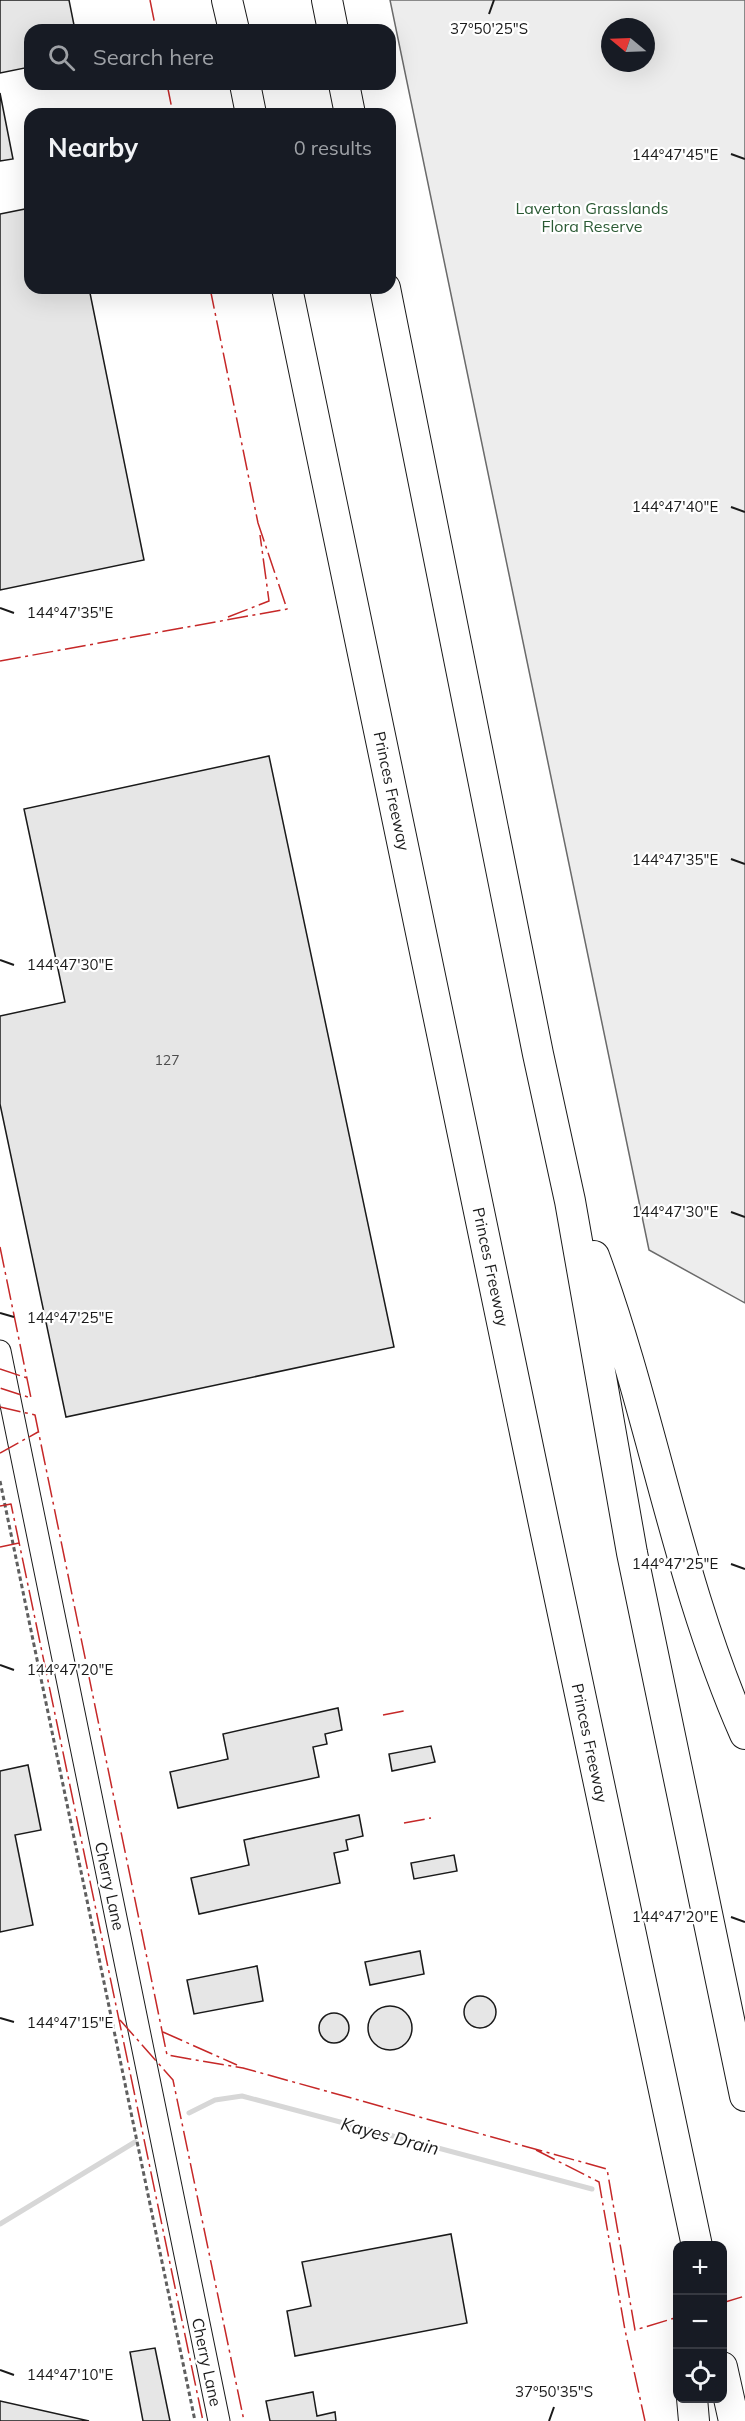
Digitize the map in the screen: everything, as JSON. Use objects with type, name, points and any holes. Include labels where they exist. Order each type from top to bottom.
[{"type":"highway","points":[[228,0],[233,24]]},
{"type":"highway","points":[[327,0],[332,24]]},
{"type":"highway","points":[[246,90],[250,108]]},
{"type":"highway","points":[[345,90],[349,108]]},
{"type":"highway","name":"Princes Freeway","points":[[288,294],[696,2241]]},
{"type":"highway","points":[[386,294],[538,1054],[570,1201],[632,1553],[745,2096]]},
{"type":"highway","points":[[570,1201],[616,1316],[693,1593],[727,1693],[745,1734]]},
{"type":"highway","points":[[544,1524],[675,2241]]},
{"type":"highway","points":[[727,2387],[734,2421]]},
{"type":"highway","points":[[692,2403],[694,2421]]},
{"type":"street","name":"Cherry Lane","points":[[0,1352],[219,2421]]},
{"type":"path","points":[[0,1481],[195,2421]]},
{"type":"shaded area","name":"Laverton Grasslands Flora Reserve","points":[[390,0],[745,0],[745,1303],[649,1250]]},
{"type":"building","points":[[0,0],[69,0],[74,24],[24,24],[24,68],[0,73]]},
{"type":"building","points":[[0,93],[13,159],[0,161]]},
{"type":"building","points":[[24,209],[24,294],[90,294],[144,560],[0,590],[0,214]]},
{"type":"building","points":[[269,756],[394,1347],[66,1417],[0,1104],[0,1016],[65,1002],[24,809]]},
{"type":"building","points":[[338,1708],[342,1730],[325,1734],[327,1744],[313,1747],[319,1777],[178,1808],[170,1772],[228,1759],[223,1734]]},
{"type":"building","points":[[431,1746],[435,1762],[392,1771],[389,1754]]},
{"type":"building","points":[[28,1765],[41,1830],[15,1835],[33,1925],[0,1932],[0,1771]]},
{"type":"building","points":[[359,1815],[363,1836],[346,1840],[348,1850],[334,1853],[340,1883],[199,1914],[191,1878],[249,1865],[244,1840]]},
{"type":"building","points":[[454,1855],[457,1871],[414,1879],[411,1863]]},
{"type":"building","points":[[420,1951],[424,1974],[370,1985],[365,1962]]},
{"type":"building","points":[[257,1966],[263,2001],[194,2014],[187,1980]]},
{"type":"building","points":[[480,1996],[492,2000],[496,2012],[492,2024],[480,2028],[468,2024],[464,2012],[468,2000]]},
{"type":"building","points":[[390,2006],[406,2012],[412,2028],[406,2044],[390,2050],[374,2044],[368,2028],[374,2012]]},
{"type":"building","points":[[334,2013],[340,2014],[348,2022],[348,2034],[340,2042],[334,2043],[328,2042],[320,2034],[319,2028],[320,2022],[328,2014]]},
{"type":"building","points":[[451,2234],[467,2323],[295,2356],[287,2311],[311,2306],[302,2262]]},
{"type":"building","points":[[155,2348],[170,2421],[143,2421],[130,2352]]},
{"type":"building","points":[[313,2392],[317,2416],[335,2412],[336,2421],[270,2421],[266,2401]]},
{"type":"building","points":[[0,2401],[89,2421],[0,2421]]},
{"type":"waterway","name":"Kayes Drain","points":[[189,2113],[215,2100],[242,2096],[592,2189]]},
{"type":"waterway","name":"Kayes Drain","points":[[0,2224],[135,2142]]},
{"type":"power","points":[[150,0],[155,24]]},
{"type":"power","points":[[168,90],[172,108]]},
{"type":"power","points":[[211,294],[258,523]]},
{"type":"power","points":[[0,661],[287,609],[258,523]]},
{"type":"power","points":[[228,617],[269,601],[260,535]]},
{"type":"power","points":[[0,1247],[31,1398],[0,1388]]},
{"type":"power","points":[[0,1369],[27,1378]]},
{"type":"power","points":[[0,1407],[35,1415],[167,2055],[243,2068],[607,2169],[635,2330],[673,2319]]},
{"type":"power","points":[[0,1453],[38,1432]]},
{"type":"power","points":[[0,1506],[11,1504],[203,2421]]},
{"type":"power","points":[[0,1547],[19,1543]]},
{"type":"power","points":[[383,1715],[404,1711]]},
{"type":"power","points":[[404,1823],[431,1818]]},
{"type":"power","points":[[120,2020],[173,2080],[244,2421]]},
{"type":"power","points":[[163,2032],[237,2065]]},
{"type":"power","points":[[536,2150],[599,2182],[625,2330],[645,2421]]},
{"type":"power","points":[[727,2301],[745,2296]]}]
